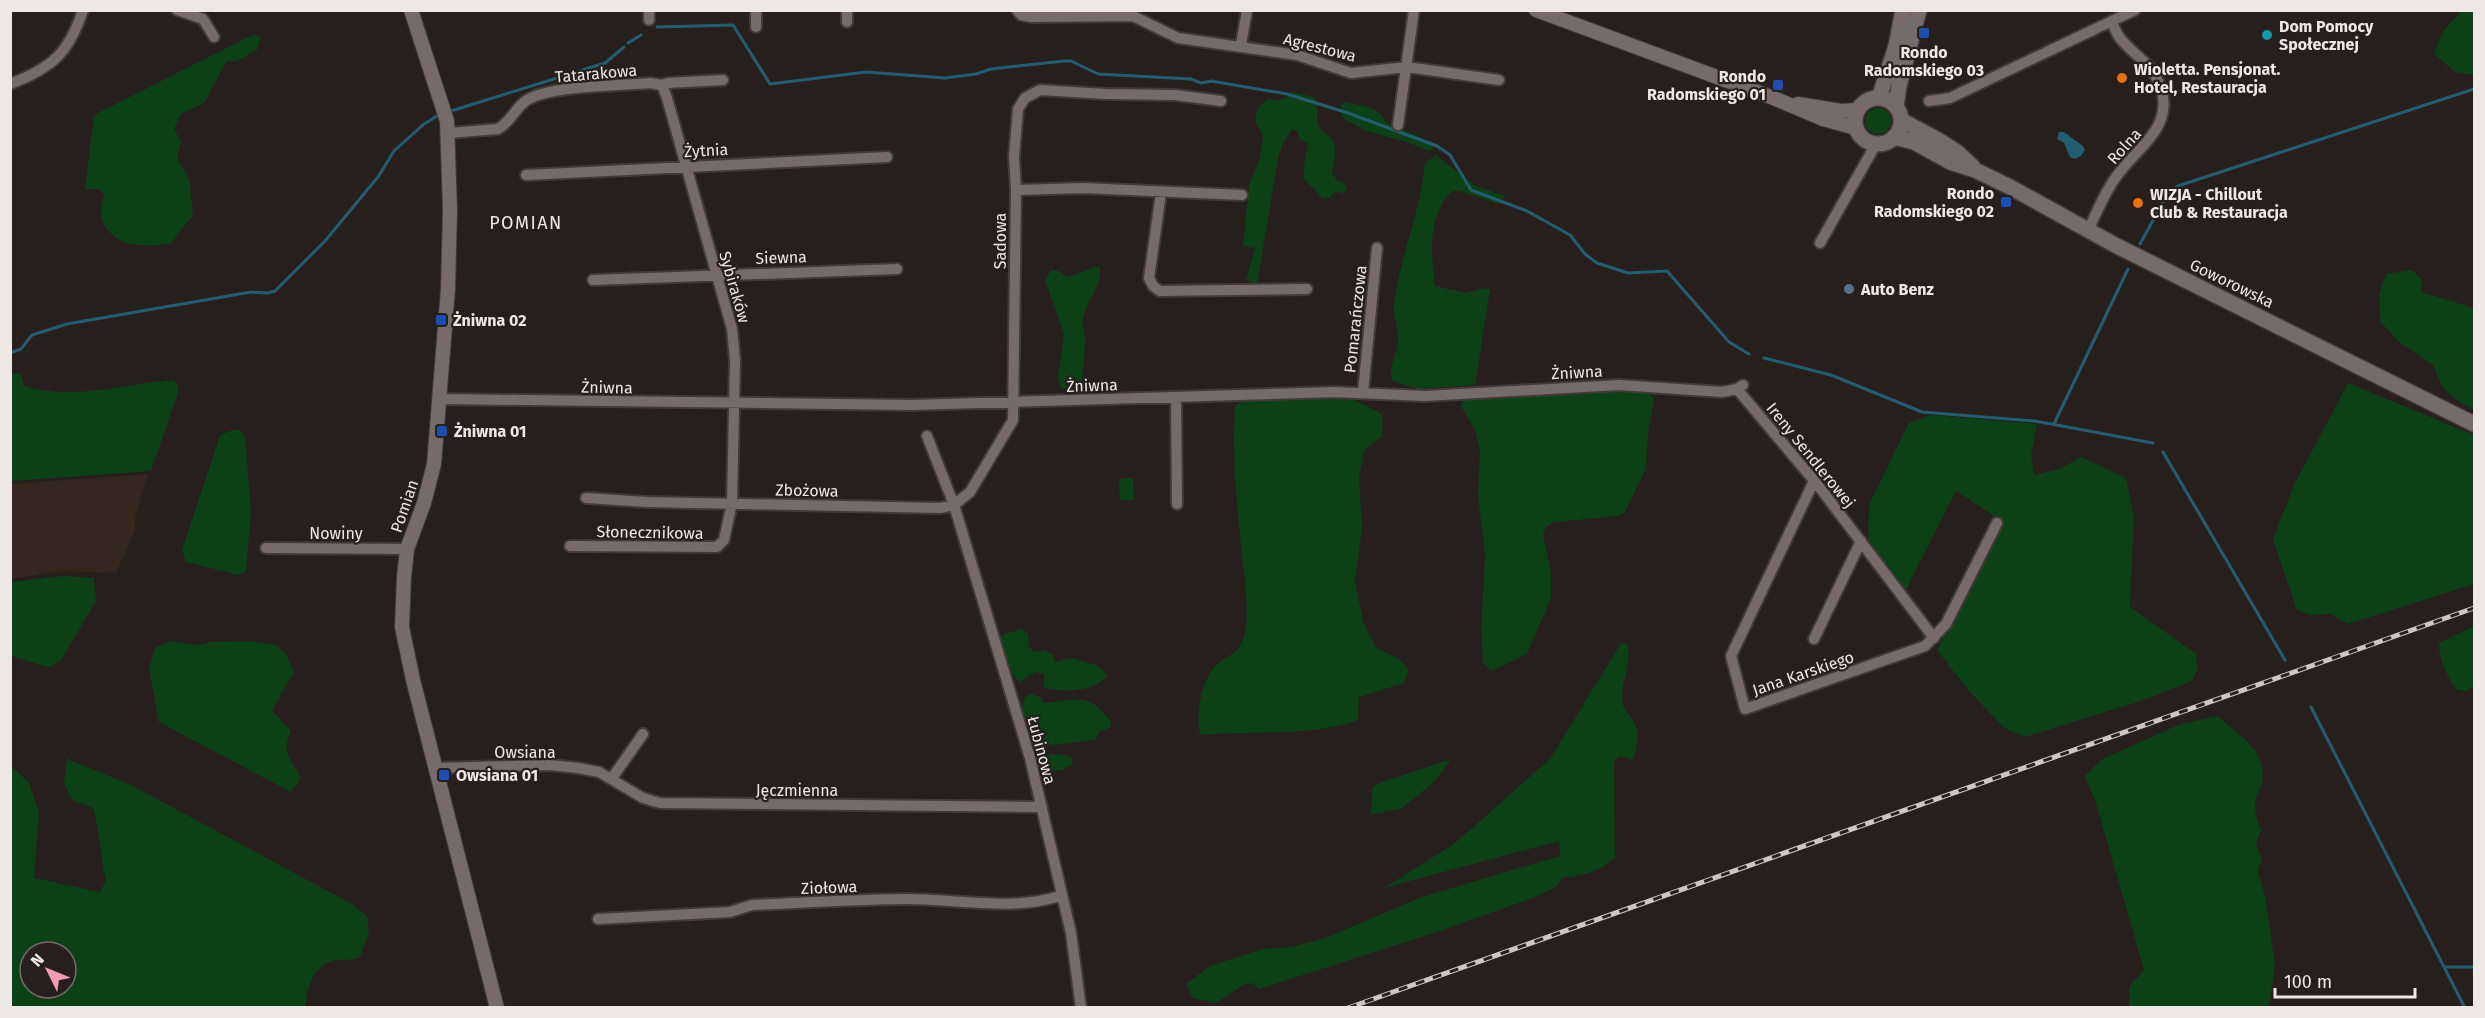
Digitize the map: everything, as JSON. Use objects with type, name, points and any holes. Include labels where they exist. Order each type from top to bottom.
[{"type":"main road","points":[[1880,98],[1896,46],[1903,10]]},
{"type":"main road","points":[[1898,114],[1892,103],[1880,98],[1867,101],[1858,110],[1856,128],[1864,139],[1876,144],[1889,141],[1900,126],[1899,86],[1919,10]]},
{"type":"main road","name":"Goworowska","points":[[1898,114],[1949,146],[1976,170]]},
{"type":"main road","name":"Goworowska","points":[[1894,137],[1914,142],[1950,162],[1976,170],[2088,230],[2475,424]]},
{"type":"street","points":[[10,84],[41,70],[61,55],[76,32],[83,10]]},
{"type":"street","points":[[177,10],[203,19],[214,37]]},
{"type":"street","name":"Pomian","points":[[411,10],[447,121],[450,243],[440,399],[431,479],[407,549],[402,627],[497,1008]]},
{"type":"street","points":[[756,10],[756,27]]},
{"type":"street","points":[[847,10],[847,22]]},
{"type":"street","name":"Agrestowa","points":[[1017,10],[1021,15],[1031,17],[1091,13],[1137,16],[1178,38],[1241,45],[1297,55],[1351,73],[1407,67],[1499,80]]},
{"type":"street","points":[[1241,45],[1247,10]]},
{"type":"street","points":[[1398,125],[1413,10]]},
{"type":"street","points":[[1536,10],[1823,119],[1856,128]]},
{"type":"street","points":[[1929,101],[1950,98],[2135,10]]},
{"type":"street","name":"Rolna","points":[[2088,230],[2116,177],[2155,132],[2163,111],[2163,95],[2157,77],[2149,66],[2122,41],[2112,22]]},
{"type":"street","name":"Tatarakowa","points":[[449,133],[498,129],[504,126],[520,105],[544,93],[723,80]]},
{"type":"street","name":"Sybiraków","points":[[662,85],[734,344],[732,503]]},
{"type":"street","name":"Sadowa","points":[[954,505],[970,492],[1012,425],[1015,403],[1016,190],[1014,157],[1018,110],[1025,98],[1040,90],[1175,95],[1221,101]]},
{"type":"street","points":[[1782,102],[1841,111],[1858,110]]},
{"type":"street","points":[[1820,243],[1876,144]]},
{"type":"street","name":"Żytnia","points":[[526,175],[887,157]]},
{"type":"street","points":[[1016,190],[1083,188],[1242,195]]},
{"type":"street","points":[[1161,193],[1149,278],[1153,286],[1160,291],[1307,289]]},
{"type":"street","name":"Pomarańczowa","points":[[1363,392],[1377,248]]},
{"type":"street","name":"Siewna","points":[[593,280],[897,269]]},
{"type":"street","name":"Żniwna","points":[[440,399],[733,404],[1015,403],[1363,392],[1425,396],[1619,385],[1722,392],[1740,387]]},
{"type":"street","name":"Ireny Sendlerowej","points":[[1740,387],[1934,638]]},
{"type":"street","points":[[1176,397],[1177,504]]},
{"type":"street","points":[[927,436],[954,505]]},
{"type":"street","name":"Jana Karskiego","points":[[1814,481],[1731,656],[1745,709],[1925,646],[1934,638]]},
{"type":"street","name":"Zbożowa","points":[[586,498],[647,502],[940,508],[954,505]]},
{"type":"street","name":"Słonecznikowa","points":[[570,546],[717,547],[724,540],[732,503]]},
{"type":"street","name":"Łubinowa","points":[[954,505],[1010,688],[1042,807],[1071,933],[1081,1008]]},
{"type":"street","points":[[1934,638],[1946,624],[1997,523]]},
{"type":"street","points":[[1814,639],[1861,541]]},
{"type":"street","name":"Nowiny","points":[[266,548],[407,549]]},
{"type":"street","points":[[612,778],[643,734]]},
{"type":"street","name":"Owsiana","points":[[436,768],[550,765],[599,772],[612,778]]},
{"type":"street","name":"Jęczmienna","points":[[612,778],[643,798],[660,803],[1042,807]]},
{"type":"street","name":"Ziołowa","points":[[598,919],[730,912],[752,905],[908,899],[993,903],[1044,902],[1062,895]]},
{"type":"shaded area","points":[[148,474],[135,518],[135,531],[116,573],[63,571],[11,579],[11,484]]},
{"type":"green space","points":[[2461,11],[2474,11],[2474,75],[2455,72],[2434,54],[2442,33]]},
{"type":"green space","points":[[254,34],[261,38],[257,50],[237,61],[227,61],[204,103],[181,114],[174,129],[181,142],[177,158],[189,179],[193,215],[170,244],[134,244],[118,239],[105,226],[102,218],[100,210],[105,194],[97,189],[85,189],[94,115]]},
{"type":"green space","points":[[1292,92],[1314,97],[1317,104],[1318,125],[1332,139],[1335,147],[1332,172],[1337,181],[1344,183],[1348,190],[1343,193],[1335,192],[1323,199],[1304,179],[1308,143],[1299,139],[1297,131],[1292,129],[1283,143],[1278,158],[1257,284],[1246,280],[1255,248],[1243,246],[1249,185],[1260,158],[1263,136],[1255,121],[1258,107],[1268,99],[1281,100]]},
{"type":"green space","points":[[1345,102],[1374,110],[1383,117],[1385,122],[1432,142],[1434,147],[1430,151],[1366,131],[1341,117],[1341,105]]},
{"type":"green space","points":[[1878,108],[1887,112],[1891,121],[1887,130],[1878,134],[1869,130],[1865,121],[1869,112]]},
{"type":"green space","points":[[1436,155],[1475,186],[1506,196],[1499,204],[1460,191],[1452,191],[1438,212],[1432,248],[1435,286],[1466,293],[1483,288],[1490,290],[1475,385],[1419,389],[1392,381],[1391,371],[1398,340],[1394,304],[1423,181],[1425,163]]},
{"type":"green space","points":[[1099,266],[1099,280],[1083,319],[1085,344],[1081,390],[1070,392],[1062,389],[1058,378],[1064,334],[1045,280],[1051,270],[1059,271],[1067,277]]},
{"type":"green space","points":[[2412,270],[2422,280],[2421,292],[2474,308],[2474,410],[2448,393],[2434,366],[2398,341],[2380,321],[2379,294],[2386,274]]},
{"type":"green space","points":[[11,374],[21,374],[24,386],[61,392],[80,392],[173,380],[178,385],[178,393],[151,471],[11,481]]},
{"type":"green space","points":[[2348,383],[2474,435],[2474,584],[2348,624],[2330,614],[2310,615],[2297,610],[2273,539],[2294,485]]},
{"type":"green space","points":[[1619,389],[1646,391],[1654,399],[1648,432],[1646,469],[1625,512],[1618,516],[1555,522],[1546,527],[1543,535],[1551,573],[1551,598],[1527,654],[1492,671],[1483,663],[1481,628],[1485,555],[1478,495],[1480,451],[1475,430],[1461,406],[1463,396]]},
{"type":"green space","points":[[1334,398],[1354,400],[1382,414],[1382,437],[1364,450],[1359,478],[1362,528],[1355,581],[1363,621],[1376,648],[1398,658],[1409,669],[1404,683],[1359,697],[1358,720],[1338,726],[1299,731],[1201,735],[1198,718],[1207,679],[1216,665],[1237,650],[1243,640],[1246,623],[1246,589],[1235,475],[1235,406],[1245,400]]},
{"type":"green space","points":[[1931,415],[2037,424],[2031,455],[2034,475],[2060,469],[2081,457],[2126,478],[2134,516],[2130,607],[2196,654],[2198,669],[2192,681],[2144,700],[2025,737],[2003,727],[1969,691],[1937,650],[2002,521],[1956,491],[1904,594],[1873,561],[1868,536],[1869,505],[1909,423]]},
{"type":"green space","points":[[240,430],[245,436],[251,512],[246,571],[239,575],[186,562],[182,550],[220,435]]},
{"type":"green space","points":[[1133,478],[1134,500],[1120,500],[1119,479]]},
{"type":"green space","points":[[63,576],[94,578],[96,601],[60,662],[48,667],[11,656],[11,582]]},
{"type":"green space","points":[[2474,626],[2474,685],[2466,691],[2456,689],[2444,667],[2439,643]]},
{"type":"green space","points":[[1021,629],[1028,634],[1029,647],[1034,652],[1044,650],[1053,655],[1055,662],[1072,658],[1099,666],[1107,675],[1096,685],[1078,690],[1044,687],[1044,674],[1036,672],[1019,682],[1008,668],[1001,638],[1002,635]]},
{"type":"green space","points":[[170,641],[197,645],[211,642],[249,641],[276,645],[286,654],[294,672],[272,710],[291,731],[287,750],[301,779],[291,792],[159,722],[149,669],[155,648]]},
{"type":"green space","points":[[1621,643],[1627,644],[1629,658],[1622,703],[1635,724],[1637,737],[1633,760],[1621,756],[1614,760],[1615,858],[1590,872],[1562,878],[1556,887],[1535,897],[1434,933],[1259,989],[1252,983],[1243,985],[1216,1003],[1193,998],[1186,984],[1210,966],[1263,949],[1291,947],[1323,939],[1422,897],[1560,856],[1559,841],[1384,888],[1454,844],[1550,759]]},
{"type":"green space","points":[[1031,694],[1041,697],[1042,702],[1047,703],[1079,700],[1093,703],[1110,720],[1111,727],[1099,732],[1095,740],[1045,745],[1041,752],[1068,756],[1072,758],[1073,764],[1062,770],[1040,772],[1022,708],[1025,697]]},
{"type":"green space","points":[[2217,716],[2249,743],[2260,760],[2262,770],[2262,784],[2255,805],[2256,818],[2261,831],[2256,843],[2262,859],[2258,871],[2265,896],[2275,965],[2269,1007],[2129,1007],[2129,987],[2144,970],[2095,800],[2085,776],[2101,760],[2178,725]]},
{"type":"green space","points":[[67,759],[131,785],[352,904],[367,916],[369,933],[360,957],[325,964],[315,974],[309,986],[305,1007],[11,1007],[11,766],[29,783],[39,813],[34,878],[100,892],[106,881],[93,808],[72,800],[64,783]]},
{"type":"green space","points":[[1451,759],[1435,781],[1402,808],[1371,815],[1372,788],[1377,784]]},
{"type":"water","points":[[2059,132],[2064,132],[2083,146],[2085,150],[2081,156],[2075,159],[2070,157],[2064,143],[2057,139]]},
{"type":"waterway","points":[[657,27],[733,25],[770,84],[866,72],[945,78],[976,74],[991,69],[1071,61],[1098,74],[1191,79],[1201,83],[1211,81],[1287,94],[1348,113],[1437,146],[1450,155],[1471,190],[1527,211],[1570,235],[1585,254],[1597,263],[1628,273],[1667,271],[1729,342],[1749,354]]},
{"type":"waterway","points":[[628,43],[641,35]]},
{"type":"waterway","points":[[451,111],[605,63],[624,47]]},
{"type":"waterway","points":[[2140,244],[2168,193],[2178,186],[2474,89]]},
{"type":"waterway","points":[[10,353],[21,349],[32,335],[67,324],[251,292],[275,291],[325,241],[378,177],[394,151],[424,124],[437,116]]},
{"type":"waterway","points":[[2054,424],[2128,269]]},
{"type":"waterway","points":[[1764,358],[1831,375],[1922,412],[2035,421],[2153,443]]},
{"type":"waterway","points":[[2163,452],[2285,660]]},
{"type":"waterway","points":[[2311,707],[2465,1008]]},
{"type":"waterway","points":[[2445,967],[2474,967]]},
{"type":"railway","points":[[1348,1008],[2474,608]]},
{"type":"place","name":"Rondo Radomskiego 03","points":[[1924,33]]},
{"type":"place","name":"Dom Pomocy Społecznej","points":[[2267,35]]},
{"type":"place","name":"Wioletta. Pensjonat. Hotel, Restauracja","points":[[2122,78]]},
{"type":"place","name":"Rondo Radomskiego 01","points":[[1778,85]]},
{"type":"place","name":"Rondo Radomskiego 02","points":[[2006,202]]},
{"type":"place","name":"WIZJA - Chillout Club & Restauracja","points":[[2138,203]]},
{"type":"place","name":"Auto Benz","points":[[1849,289]]},
{"type":"place","name":"Żniwna 02","points":[[441,320]]},
{"type":"place","name":"Żniwna 01","points":[[442,431]]},
{"type":"place","name":"Owsiana 01","points":[[444,775]]},
{"type":"district","name":"POMIAN","points":[[526,223]]}]
